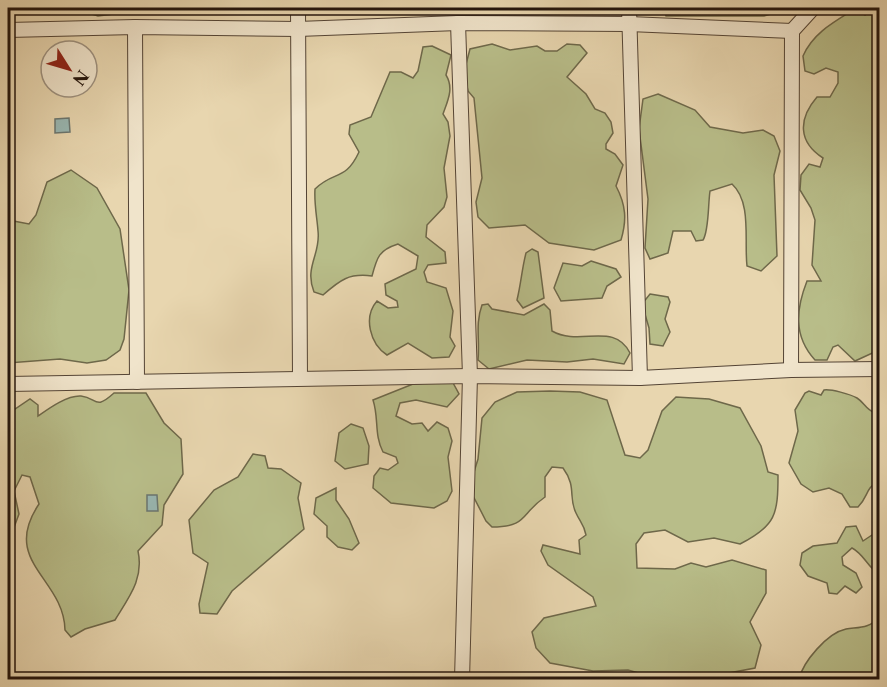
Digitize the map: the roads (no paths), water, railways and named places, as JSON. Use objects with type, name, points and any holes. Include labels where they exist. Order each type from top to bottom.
[{"type":"street","points":[[298,8],[300,378]]},
{"type":"street","points":[[629,8],[640,378]]},
{"type":"street","points":[[791,370],[792,31],[813,8]]},
{"type":"street","points":[[458,23],[470,376],[462,680]]},
{"type":"street","points":[[8,30],[135,27],[298,28],[458,23],[629,24],[792,31]]},
{"type":"street","points":[[135,27],[137,382]]},
{"type":"street","points":[[8,384],[470,376],[640,378],[791,370],[879,369]]},
{"type":"water","points":[[69,118],[70,132],[55,133],[55,119]]},
{"type":"water","points":[[147,495],[157,495],[158,511],[147,511]]}]
